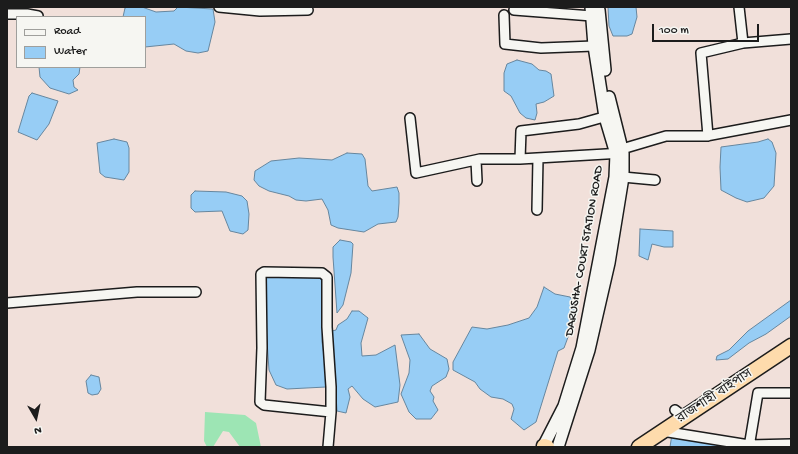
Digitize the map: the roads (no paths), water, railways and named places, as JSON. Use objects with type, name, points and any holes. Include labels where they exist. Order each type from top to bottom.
[{"type":"highway","name":"রাজশাহী বাইপাস","points":[[639,447],[662,431],[679,414],[791,346]]},
{"type":"street","points":[[219,7],[260,11],[308,10]]},
{"type":"street","name":"DARUSHA- COURT STATION ROAD","points":[[599,7],[609,116]]},
{"type":"street","points":[[739,7],[744,43]]},
{"type":"street","points":[[514,10],[592,12]]},
{"type":"street","name":"DARUSHA- COURT STATION ROAD","points":[[558,447],[589,350],[609,263],[623,178],[620,152],[609,116],[594,46],[592,12]]},
{"type":"street","points":[[7,14],[27,14],[38,16]]},
{"type":"street","points":[[504,15],[505,44],[541,48],[594,46]]},
{"type":"street","points":[[708,136],[701,53],[744,43],[791,39]]},
{"type":"street","points":[[520,159],[521,130],[579,124],[609,116]]},
{"type":"street","points":[[410,118],[416,173],[476,160],[538,158],[620,152],[666,136],[708,136],[791,120]]},
{"type":"street","name":"DARUSHA- COURT STATION ROAD","points":[[545,447],[564,406],[582,348],[620,152]]},
{"type":"street","points":[[537,210],[538,158]]},
{"type":"street","points":[[476,160],[477,182]]},
{"type":"street","points":[[623,178],[655,180]]},
{"type":"street","points":[[328,447],[331,412],[327,277],[322,273],[264,272],[261,274],[262,348],[260,402],[264,405],[331,412]]},
{"type":"street","points":[[7,303],[137,292],[196,292]]},
{"type":"street","points":[[749,446],[758,393],[791,393]]},
{"type":"street","points":[[662,431],[749,446],[791,444]]},
{"type":"water","points":[[142,7],[156,12],[174,11],[178,7],[213,9],[215,22],[208,51],[198,53],[186,51],[174,44],[146,47],[146,16],[123,16],[125,8]]},
{"type":"water","points":[[608,7],[636,7],[637,17],[632,34],[627,36],[613,36],[609,26]]},
{"type":"water","points":[[517,60],[532,64],[539,70],[546,71],[551,74],[554,96],[544,102],[536,104],[537,113],[535,120],[526,118],[520,113],[511,96],[504,91],[504,73],[507,64]]},
{"type":"water","points":[[39,68],[80,68],[79,74],[73,80],[74,87],[78,90],[69,94],[50,88],[40,77]]},
{"type":"water","points":[[32,93],[58,101],[49,124],[37,140],[18,132],[29,96]]},
{"type":"water","points":[[114,139],[127,142],[129,148],[129,172],[124,180],[105,177],[100,173],[97,143]]},
{"type":"water","points":[[768,139],[772,142],[776,153],[774,186],[764,198],[747,202],[721,190],[721,147],[758,142]]},
{"type":"water","points":[[347,153],[362,154],[365,159],[368,186],[372,191],[397,187],[399,193],[399,203],[396,222],[378,224],[364,232],[338,228],[331,225],[328,210],[322,199],[306,201],[296,200],[289,196],[269,191],[259,186],[254,180],[255,171],[271,161],[299,158],[332,160]]},
{"type":"water","points":[[195,191],[226,192],[242,196],[247,201],[249,214],[248,230],[243,234],[230,231],[222,211],[195,212],[191,208],[191,195]]},
{"type":"water","points":[[640,229],[673,231],[673,247],[664,247],[652,244],[648,260],[639,256]]},
{"type":"water","points":[[340,240],[351,242],[353,244],[351,273],[343,305],[337,313],[333,247]]},
{"type":"water","points":[[291,273],[322,278],[322,342],[329,385],[326,387],[287,389],[276,385],[269,370],[264,298],[265,275]]},
{"type":"water","points":[[544,287],[555,294],[570,297],[575,304],[571,329],[564,348],[558,351],[536,422],[524,430],[511,419],[514,409],[512,404],[503,399],[491,397],[480,389],[475,382],[453,370],[453,362],[472,327],[487,329],[508,325],[529,318],[537,307]]},
{"type":"water","points":[[791,300],[791,316],[766,334],[749,343],[728,359],[716,360],[717,356],[729,350],[748,331]]},
{"type":"water","points":[[352,311],[359,311],[368,318],[361,343],[362,356],[376,355],[395,345],[400,385],[398,402],[375,407],[363,399],[352,386],[348,389],[350,397],[346,413],[337,411],[332,331],[336,330],[338,325],[347,319]]},
{"type":"water","points":[[419,334],[430,349],[447,359],[449,369],[446,377],[432,386],[430,391],[434,397],[433,401],[438,410],[431,419],[416,419],[409,412],[401,394],[409,373],[410,360],[401,335]]},
{"type":"water","points":[[91,375],[99,377],[101,389],[98,394],[92,395],[88,393],[86,381]]},
{"type":"water","points":[[672,434],[738,447],[670,447]]}]
